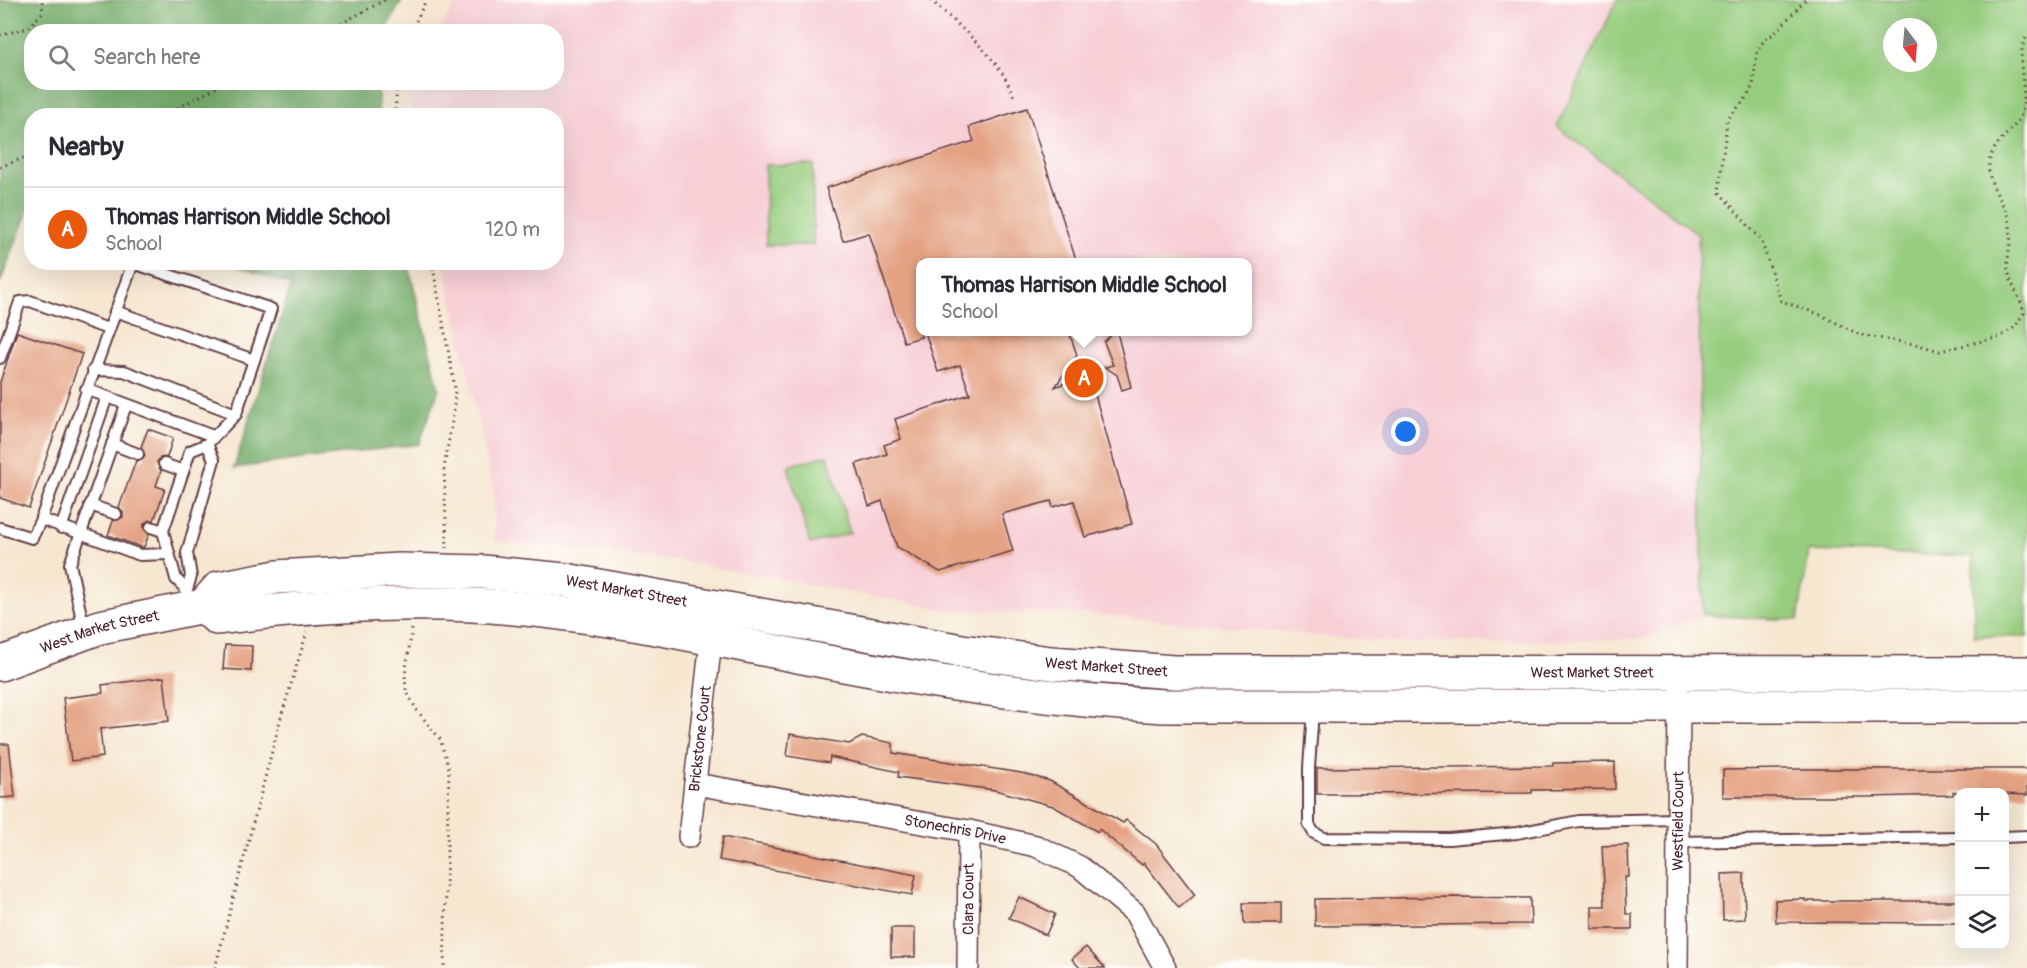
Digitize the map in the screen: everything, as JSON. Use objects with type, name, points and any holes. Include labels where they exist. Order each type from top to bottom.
[{"type":"main road","name":"West Market Street","points":[[0,664],[100,627],[192,601],[219,588],[260,579],[339,572],[447,570],[579,582],[908,643],[1086,666],[1221,673],[2027,672]]},
{"type":"main road","points":[[192,601],[217,618],[318,606],[417,603],[544,611],[904,676],[1034,695],[1164,706],[2027,706]]},
{"type":"street","name":"Brickstone Court","points":[[689,837],[711,640]]},
{"type":"street","name":"Westfield Court","points":[[1677,968],[1679,673]]},
{"type":"street","name":"Stonechris Drive","points":[[695,784],[969,831],[1036,846],[1080,867],[1135,913],[1165,968]]},
{"type":"street","name":"Clara Court","points":[[968,968],[969,831]]},
{"type":"lane","points":[[0,528],[32,538],[41,519],[86,388],[130,270]]},
{"type":"lane","points":[[154,270],[271,309],[236,414],[210,440],[190,451],[163,531],[176,579],[192,601]]},
{"type":"lane","points":[[0,358],[20,302],[30,301],[108,329]]},
{"type":"lane","points":[[115,311],[254,360]]},
{"type":"lane","points":[[93,370],[124,371],[236,414]]},
{"type":"lane","points":[[86,388],[210,440]]},
{"type":"lane","points":[[62,528],[107,397]]},
{"type":"lane","points":[[85,633],[70,564],[126,405]]},
{"type":"lane","points":[[192,601],[187,553],[214,460],[210,440]]},
{"type":"lane","points":[[112,444],[138,454]]},
{"type":"lane","points":[[164,464],[183,471]]},
{"type":"lane","points":[[90,504],[116,514]]},
{"type":"lane","points":[[41,519],[79,535],[140,555],[168,554]]},
{"type":"lane","points":[[151,527],[163,531]]},
{"type":"lane","points":[[1313,707],[1309,817],[1312,832],[1324,838],[1449,839],[1517,833],[1579,821],[1678,819]]},
{"type":"lane","points":[[2009,837],[2027,836]]},
{"type":"lane","points":[[1678,842],[1955,837]]},
{"type":"path","points":[[32,24],[43,12],[42,0]]},
{"type":"path","points":[[340,24],[385,0]]},
{"type":"path","points":[[415,24],[426,0]]},
{"type":"path","points":[[931,0],[996,64],[1008,81],[1014,97]]},
{"type":"path","points":[[1805,0],[1775,33],[1765,39],[1757,51],[1753,85],[1743,103],[1727,120],[1719,192],[1761,240],[1781,301],[1820,314],[1860,335],[1915,344],[1940,351],[2000,338],[2015,327],[2024,313],[2007,268],[2011,250],[2008,219],[1991,181],[1988,166],[1991,151],[2013,128],[2023,111],[2024,83],[2019,60],[2027,36]]},
{"type":"path","points":[[0,34],[24,29]]},
{"type":"path","points":[[177,108],[212,90]]},
{"type":"path","points":[[396,108],[397,90]]},
{"type":"path","points":[[0,167],[24,158]]},
{"type":"path","points":[[433,270],[455,388],[444,468],[447,570]]},
{"type":"path","points":[[417,603],[405,668],[406,687],[416,709],[440,739],[449,769],[444,968]]},
{"type":"path","points":[[215,968],[281,717],[303,644],[318,606]]},
{"type":"shaded area","points":[[458,0],[1617,0],[1557,127],[1698,234],[1703,615],[1645,639],[1396,643],[1089,614],[956,611],[679,561],[494,541],[494,493],[446,270],[564,270],[564,108],[410,108],[406,90],[564,90],[564,24],[443,24]]},
{"type":"green space","points":[[0,0],[402,0],[389,24],[24,24],[24,90],[378,90],[378,108],[24,108],[24,221],[0,283]]},
{"type":"green space","points":[[1617,0],[2027,0],[2027,637],[1974,636],[1973,556],[1809,551],[1798,620],[1703,615],[1698,234],[1557,127]]},
{"type":"green space","points":[[813,164],[813,245],[766,245],[765,165]]},
{"type":"green space","points":[[249,270],[410,270],[439,389],[419,444],[234,468],[291,285]]},
{"type":"green space","points":[[828,455],[850,533],[810,544],[788,466]]},
{"type":"building","points":[[1027,108],[1075,258],[916,258],[916,336],[921,337],[904,342],[869,233],[843,241],[826,188],[974,141],[969,127]]},
{"type":"building","points":[[17,332],[82,354],[29,508],[0,498],[0,382]]},
{"type":"building","points":[[926,336],[1070,336],[1077,355],[1055,387],[1089,374],[1132,524],[1085,537],[1074,501],[1053,507],[1051,501],[1002,514],[1013,551],[940,572],[897,547],[882,501],[869,506],[856,464],[887,454],[884,445],[901,439],[895,419],[970,394],[960,365],[938,372]]},
{"type":"building","points":[[1110,336],[1118,336],[1131,387],[1122,390],[1117,375],[1105,367],[1113,365],[1104,342]]},
{"type":"building","points":[[148,429],[173,438],[167,457],[160,458],[157,462],[161,471],[156,486],[165,489],[154,520],[149,520],[144,524],[144,529],[149,534],[144,547],[141,547],[108,535],[113,521],[123,517],[123,512],[119,507],[136,461],[142,460],[145,456],[141,447]]},
{"type":"building","points":[[225,645],[252,646],[251,671],[223,669]]},
{"type":"building","points":[[164,677],[169,721],[100,729],[103,757],[71,761],[63,698],[103,693],[102,685]]},
{"type":"building","points":[[790,734],[849,744],[862,737],[893,743],[893,753],[1021,773],[1050,781],[1123,823],[1126,820],[1156,844],[1195,895],[1179,908],[1144,863],[1142,865],[1099,829],[1098,832],[1053,806],[995,790],[898,777],[899,772],[830,757],[829,763],[787,756]]},
{"type":"building","points":[[0,744],[9,744],[15,797],[0,798]]},
{"type":"building","points":[[1615,762],[1615,789],[1532,790],[1532,793],[1317,794],[1317,768],[1553,766],[1553,763]]},
{"type":"building","points":[[2027,769],[2027,795],[2009,794],[2009,788],[1955,788],[1953,795],[1723,797],[1723,770]]},
{"type":"building","points":[[723,837],[916,875],[912,895],[719,860]]},
{"type":"building","points":[[1628,845],[1629,877],[1625,877],[1626,914],[1632,914],[1632,929],[1592,929],[1592,906],[1605,906],[1602,846]]},
{"type":"building","points":[[1744,873],[1745,919],[1723,920],[1722,874]]},
{"type":"building","points":[[1019,897],[1055,914],[1046,935],[1009,918]]},
{"type":"building","points":[[1530,898],[1531,924],[1315,926],[1315,899]]},
{"type":"building","points":[[1775,900],[1955,901],[1955,923],[1776,922]]},
{"type":"building","points":[[1243,903],[1281,903],[1281,924],[1244,924]]},
{"type":"building","points":[[891,928],[915,928],[915,957],[891,957]]},
{"type":"building","points":[[1086,947],[1105,968],[1080,968],[1072,959]]},
{"type":"place","name":"Thomas Harrison Middle School","points":[[1084,378]]}]
